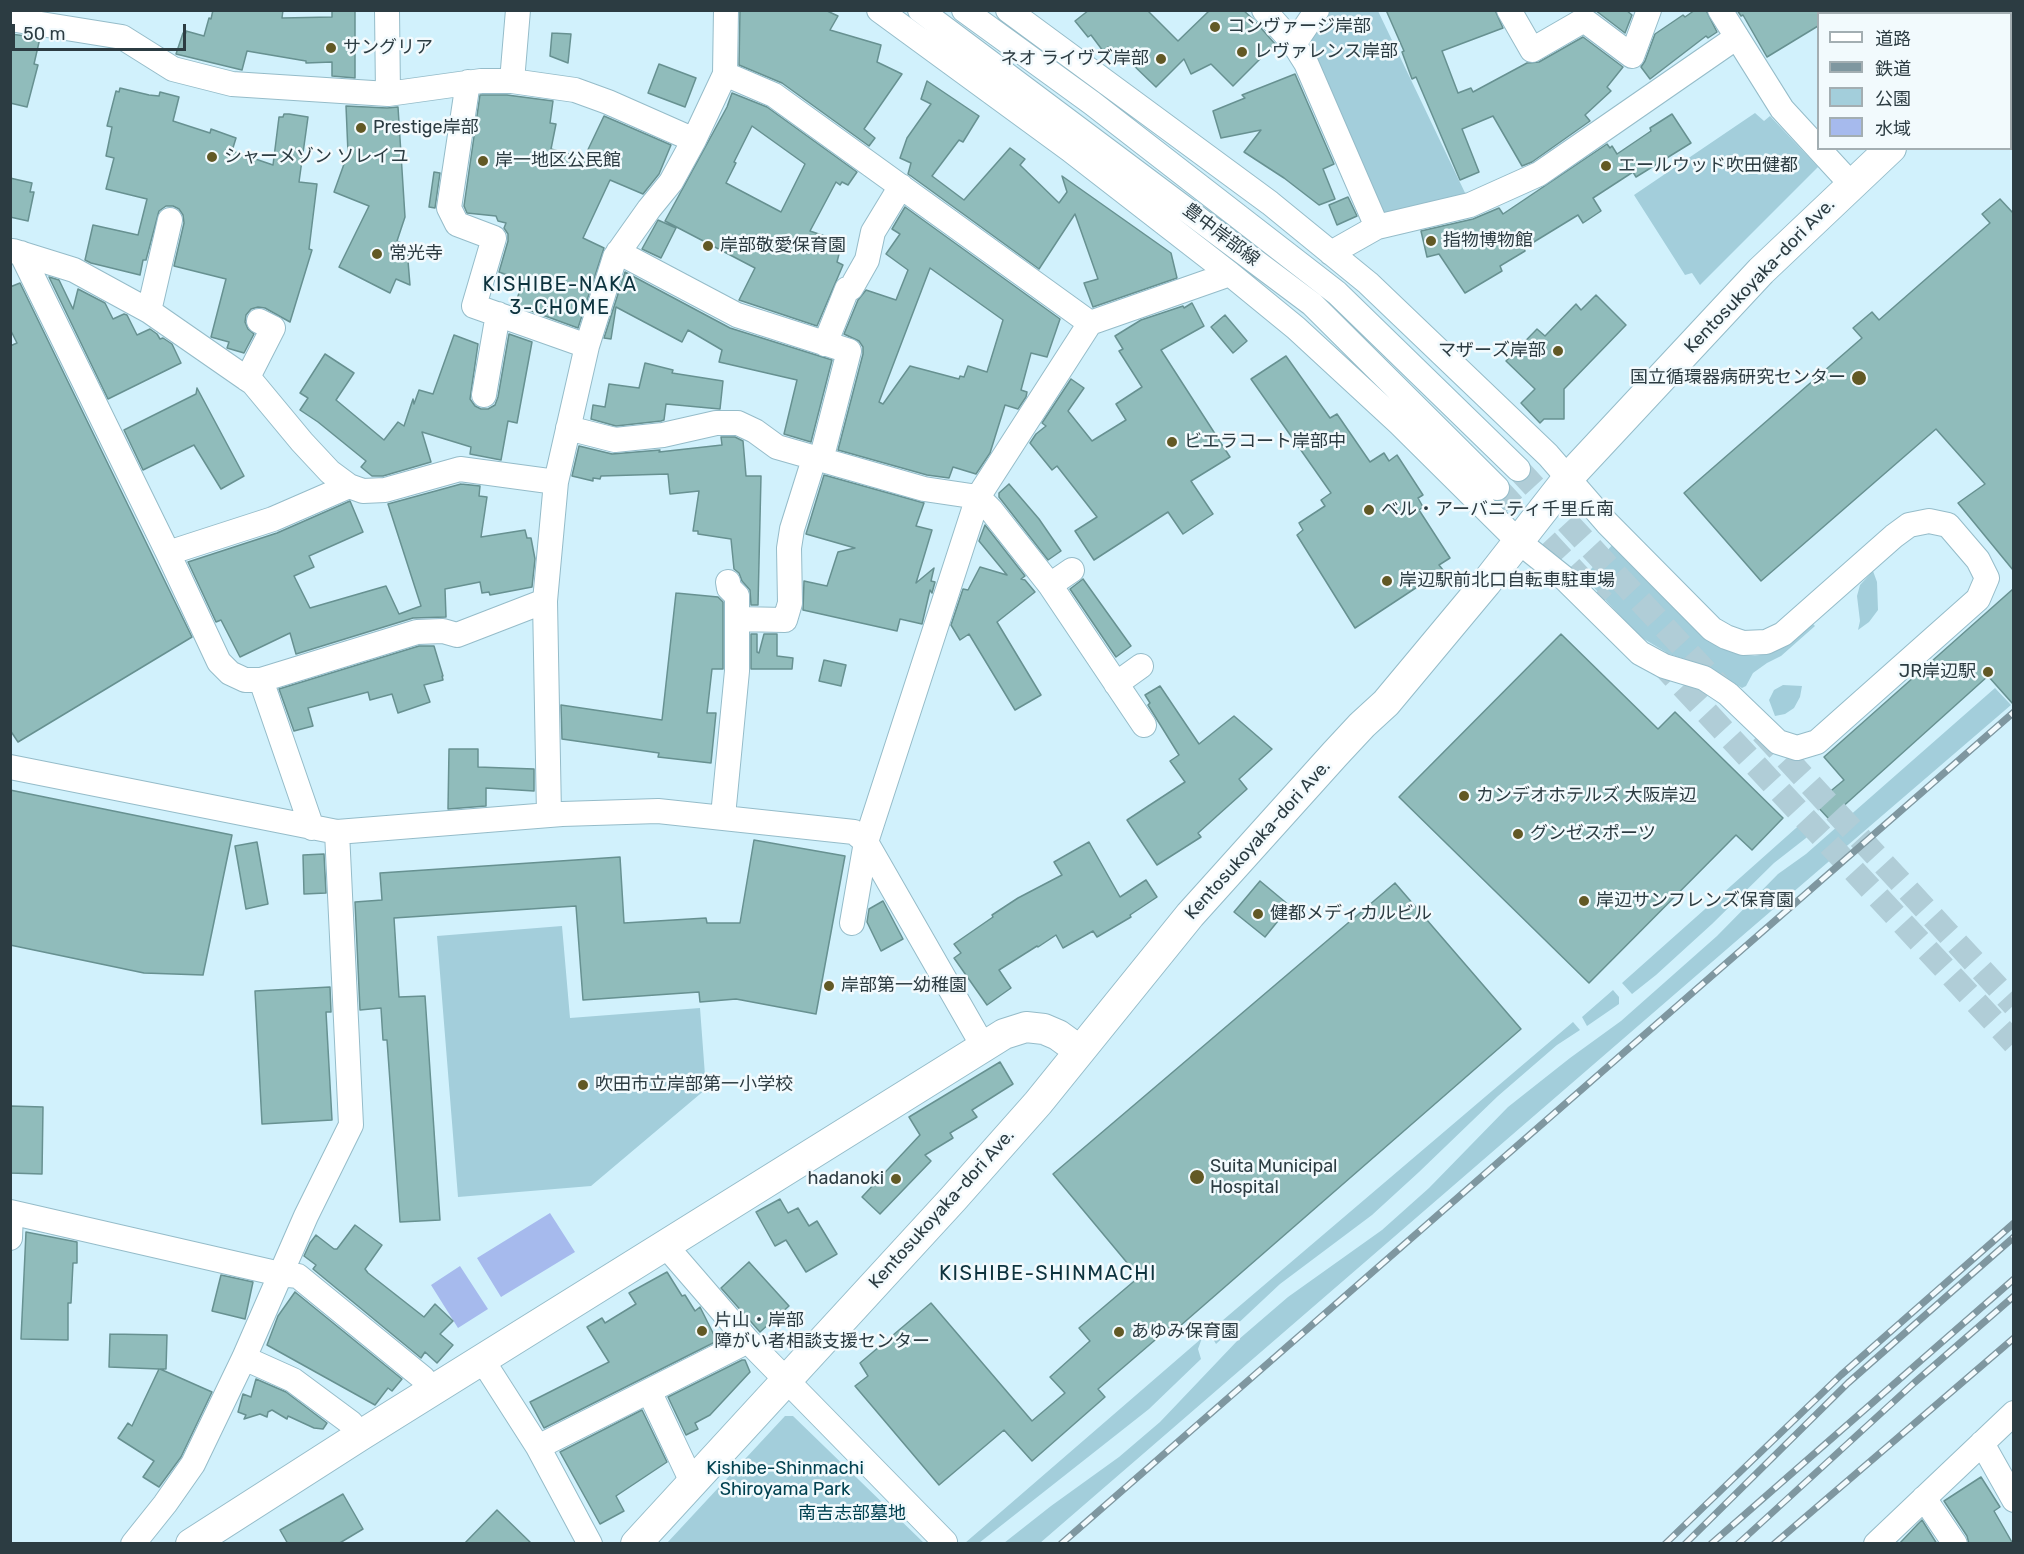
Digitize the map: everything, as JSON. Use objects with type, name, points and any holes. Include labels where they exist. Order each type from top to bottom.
[{"type":"street","points":[[387,10],[388,94]]},
{"type":"street","points":[[512,81],[518,10]]},
{"type":"street","points":[[549,815],[545,601],[556,482],[587,345],[598,305],[618,252],[649,208],[671,182],[725,74],[726,10]]},
{"type":"street","points":[[879,10],[1069,149],[1230,274],[1296,328],[1382,408],[1518,542],[1563,577],[1641,652],[1664,666],[1704,678],[1728,694],[1778,742],[1797,748],[1817,742],[1978,598],[1987,578],[1978,560],[1948,525],[1929,521],[1909,525],[1885,543],[1783,634],[1766,642],[1743,643],[1712,629],[1607,523],[1548,455],[1394,308],[1270,203],[1008,10]]},
{"type":"street","name":"豊中岸部線","points":[[920,10],[1312,304],[1497,488]]},
{"type":"street","name":"豊中岸部線","points":[[964,10],[1092,103],[1336,293],[1518,469]]},
{"type":"street","points":[[1264,10],[1294,44],[1306,63],[1377,227]]},
{"type":"street","points":[[1294,44],[1317,10]]},
{"type":"street","points":[[1509,10],[1532,50],[1584,20],[1632,56],[1649,10]]},
{"type":"street","points":[[1720,10],[1782,109],[1817,147]]},
{"type":"street","points":[[10,19],[71,19],[122,37],[173,69],[232,84],[388,94],[468,82],[576,80],[608,102],[694,140]]},
{"type":"street","points":[[1331,253],[1377,227],[1470,205],[1539,174],[1737,37]]},
{"type":"street","points":[[725,74],[774,95],[1090,323]]},
{"type":"street","points":[[468,82],[449,208],[458,224],[494,238],[474,306],[587,345]]},
{"type":"street","points":[[1820,150],[1851,184]]},
{"type":"street","name":"Kentosukoyaka-dori Ave.","points":[[636,1544],[953,1199],[1080,1051],[1190,915],[1342,746],[1386,703],[1486,584],[1568,478],[1761,271],[1889,150]]},
{"type":"street","points":[[825,344],[847,289],[854,283],[867,260],[873,232],[900,186]]},
{"type":"street","points":[[149,311],[170,220]]},
{"type":"street","points":[[16,252],[74,270],[149,311],[253,383],[302,442],[330,472],[349,486],[363,491],[385,490],[460,469],[556,482]]},
{"type":"street","points":[[16,252],[168,553],[219,662],[237,677],[261,680],[417,632],[443,631],[457,635],[545,601]]},
{"type":"street","points":[[618,252],[737,315],[849,351],[817,460],[792,530],[789,548],[790,603],[785,620],[737,619]]},
{"type":"street","points":[[852,923],[866,842],[978,497],[1090,323],[1230,274]]},
{"type":"street","points":[[484,395],[498,314]]},
{"type":"street","points":[[247,379],[273,328],[259,321]]},
{"type":"street","points":[[568,428],[615,440],[663,435],[716,423],[738,423],[755,431],[777,447],[817,460],[924,489],[978,497],[991,510],[1050,585],[1144,725]]},
{"type":"street","points":[[168,553],[273,519],[349,486]]},
{"type":"street","points":[[1050,585],[1072,570]]},
{"type":"street","points":[[723,816],[736,687],[737,596],[729,588],[728,582]]},
{"type":"street","points":[[1116,684],[1142,666]]},
{"type":"street","points":[[261,680],[312,828]]},
{"type":"street","points":[[10,767],[337,832],[549,815],[658,811],[723,816],[854,832],[866,842],[983,1046]]},
{"type":"street","points":[[133,1544],[193,1464],[351,1125],[337,832]]},
{"type":"street","points":[[191,1544],[361,1435],[1004,1034],[1032,1027],[1051,1031],[1080,1051]]},
{"type":"street","points":[[10,1238],[11,1213],[280,1274],[298,1276],[423,1378],[434,1390]]},
{"type":"street","points":[[665,1245],[748,1341],[945,1542]]},
{"type":"street","points":[[538,1447],[748,1341]]},
{"type":"street","points":[[244,1358],[293,1380],[351,1423],[361,1435]]},
{"type":"street","points":[[480,1361],[490,1372],[538,1447],[590,1544]]},
{"type":"street","points":[[649,1391],[692,1482]]},
{"type":"street","points":[[1876,1544],[2013,1413]]},
{"type":"street","points":[[1982,1443],[2013,1500]]},
{"type":"street","points":[[1924,1498],[1955,1544]]},
{"type":"green space","points":[[1321,11],[1378,11],[1467,197],[1389,217],[1377,212],[1301,40]]},
{"type":"green space","points":[[1755,113],[1764,121],[1770,116],[1818,167],[1700,285],[1692,273],[1685,275],[1634,195]]},
{"type":"green space","points":[[1614,543],[1724,649],[1742,655],[1755,656],[1771,653],[1782,648],[1813,624],[1815,626],[1781,656],[1753,673],[1746,686],[1742,688],[1703,665],[1669,654],[1639,636],[1584,577]]},
{"type":"green space","points":[[1873,571],[1877,582],[1878,610],[1869,622],[1858,630],[1860,621],[1857,596],[1860,585]]},
{"type":"green space","points":[[1783,685],[1802,686],[1800,697],[1794,708],[1785,714],[1775,716],[1769,700],[1774,690]]},
{"type":"green space","points":[[1995,688],[2011,705],[1040,1543],[1004,1543],[1119,1457],[1160,1422],[1238,1340],[1288,1297],[1382,1230],[1429,1188],[1508,1107],[1621,1021],[1717,936],[1778,874],[1806,854]]},
{"type":"green space","points":[[1805,820],[1815,831],[1774,863],[1712,924],[1632,994],[1622,983]]},
{"type":"green space","points":[[562,926],[570,1018],[700,1008],[706,1089],[591,1186],[458,1197],[437,936]]},
{"type":"green space","points":[[1613,990],[1619,997],[1619,1004],[1587,1026],[1582,1017]]},
{"type":"green space","points":[[1573,1022],[1580,1030],[1557,1045],[1498,1096],[1372,1215],[1280,1284],[1216,1344],[1209,1332]]},
{"type":"green space","points":[[1202,1338],[1198,1349],[1201,1359],[1149,1409],[979,1543],[965,1543]]},
{"type":"green space","name":"Kishibe-Shinmachi Shiroyama Park","points":[[785,1416],[793,1416],[924,1543],[667,1543]]},
{"type":"water","points":[[550,1213],[575,1252],[501,1297],[477,1258]]},
{"type":"water","points":[[460,1266],[488,1309],[458,1328],[431,1285]]},
{"type":"building","points":[[213,10],[283,10],[282,18],[332,17],[332,10],[355,10],[355,78],[332,76],[332,62],[306,63],[306,61],[247,51],[242,70],[176,54],[183,33],[186,31],[204,36]]},
{"type":"building","points":[[740,10],[825,10],[838,16],[830,30],[881,45],[877,62],[902,74],[864,129],[875,138],[869,146],[782,83],[739,65]]},
{"type":"building","points":[[1089,10],[1147,10],[1178,41],[1210,10],[1243,10],[1275,44],[1233,86],[1211,64],[1191,74],[1184,59],[1156,87],[1128,60],[1122,64],[1108,47],[1103,51],[1091,35],[1088,37],[1075,21]]},
{"type":"building","points":[[1386,10],[1495,10],[1503,28],[1442,51],[1458,93],[1471,88],[1473,92],[1527,63],[1539,62],[1583,37],[1623,67],[1607,87],[1611,91],[1585,115],[1590,121],[1532,162],[1522,166],[1493,116],[1462,129],[1479,172],[1460,180],[1416,77],[1412,79],[1402,52],[1404,51]]},
{"type":"building","points":[[1595,10],[1626,10],[1632,15],[1625,33]]},
{"type":"building","points":[[1695,10],[1706,10],[1717,32],[1708,38],[1706,36],[1650,79],[1641,67],[1655,34],[1683,15],[1685,17]]},
{"type":"building","points":[[1737,10],[1818,10],[1817,27],[1767,57],[1743,15],[1741,16]]},
{"type":"building","points":[[552,33],[571,34],[568,63],[550,56]]},
{"type":"building","points":[[11,34],[40,38],[34,64],[38,65],[27,107],[10,103]]},
{"type":"building","points":[[659,64],[696,78],[685,107],[648,93]]},
{"type":"building","points":[[1295,74],[1334,164],[1323,169],[1335,199],[1319,205],[1284,178],[1244,152],[1261,130],[1221,138],[1213,111],[1245,98],[1242,95]]},
{"type":"building","points":[[927,81],[979,116],[963,142],[959,140],[932,176],[964,200],[1010,148],[1025,159],[1020,165],[1059,203],[1067,192],[1062,176],[1171,253],[1177,278],[1093,307],[1084,283],[1098,279],[1075,214],[1039,269],[908,174],[911,163],[900,158],[907,138],[931,104],[921,99]]},
{"type":"building","points":[[120,88],[149,95],[159,96],[160,92],[179,97],[173,121],[210,133],[211,129],[236,138],[232,151],[273,165],[279,117],[289,114],[308,117],[299,182],[317,184],[309,249],[312,250],[290,322],[265,308],[251,309],[246,315],[245,322],[254,334],[244,353],[227,348],[229,342],[211,337],[226,279],[174,266],[184,223],[179,209],[166,206],[159,211],[140,275],[85,260],[93,225],[138,235],[147,199],[106,189],[114,158],[106,156],[112,127],[107,126],[116,91],[119,92]]},
{"type":"building","points":[[732,93],[767,107],[857,172],[848,185],[842,182],[840,185],[836,182],[810,231],[842,242],[837,262],[843,265],[817,326],[739,300],[755,268],[665,221],[727,107]],"holes":[[[752,126],[805,164],[781,212],[726,183]]]},
{"type":"building","points":[[480,95],[507,95],[553,101],[550,123],[556,124],[551,149],[584,158],[604,116],[671,145],[659,174],[643,194],[610,180],[583,238],[604,248],[578,328],[515,305],[523,281],[499,272],[508,241],[508,234],[504,228],[506,223],[498,221],[496,216],[467,213],[464,206]]},
{"type":"building","points":[[346,106],[398,107],[405,217],[397,241],[407,246],[406,260],[408,261],[410,285],[396,279],[390,293],[339,267],[369,206],[334,192],[348,153]]},
{"type":"building","points":[[1672,114],[1691,143],[1636,177],[1633,172],[1593,198],[1601,211],[1583,223],[1578,215],[1524,248],[1525,251],[1500,266],[1502,271],[1465,293],[1439,254],[1427,257],[1421,231],[1473,219],[1499,208],[1503,214],[1607,144],[1610,148],[1612,146],[1617,154]]},
{"type":"building","points":[[434,172],[440,173],[435,208],[429,207]]},
{"type":"building","points":[[10,178],[32,183],[30,192],[34,192],[28,221],[10,217]]},
{"type":"building","points":[[1348,197],[1357,216],[1337,225],[1329,205]]},
{"type":"building","points":[[2000,199],[2013,213],[2013,570],[1958,503],[1985,484],[1936,429],[1761,581],[1684,493],[1862,338],[1853,328],[1872,312],[1879,320],[1990,223],[1982,214]]},
{"type":"building","points":[[905,207],[1060,319],[1047,357],[1031,353],[1021,390],[1027,392],[1026,397],[1018,409],[1005,405],[990,453],[976,474],[953,467],[949,478],[927,475],[838,450],[863,354],[863,347],[859,341],[844,334],[858,300],[866,290],[896,300],[908,270],[886,254],[900,234],[892,229]],"holes":[[[930,268],[1003,320],[987,372],[968,366],[964,377],[960,376],[959,379],[910,366],[883,404],[879,402]]]},
{"type":"building","points":[[658,220],[676,228],[661,258],[642,249]]},
{"type":"building","points":[[625,272],[730,328],[832,360],[811,442],[784,434],[797,380],[719,362],[722,350],[688,330],[682,342],[616,307],[611,339],[604,338]]},
{"type":"building","points":[[49,277],[59,280],[73,309],[78,289],[105,303],[113,319],[127,315],[137,335],[150,329],[160,339],[163,338],[172,344],[181,363],[108,399]]},
{"type":"building","points":[[20,283],[192,637],[18,742],[10,730],[10,346],[17,343],[10,329],[10,287]]},
{"type":"building","name":"マザーズ岸部","points":[[1596,295],[1626,325],[1564,389],[1564,419],[1544,419],[1540,423],[1521,403],[1535,389],[1506,361],[1537,329],[1545,336],[1576,304],[1581,310]]},
{"type":"building","points":[[1192,303],[1204,326],[1161,350],[1230,457],[1191,481],[1213,514],[1183,534],[1168,512],[1094,560],[1075,531],[1097,517],[1057,466],[1052,470],[1030,443],[1046,426],[1042,423],[1071,379],[1084,388],[1068,411],[1092,441],[1126,420],[1116,404],[1142,387],[1119,351],[1123,349],[1115,336],[1141,320],[1183,306],[1184,308]]},
{"type":"building","points":[[1225,315],[1247,341],[1233,353],[1211,327]]},
{"type":"building","points":[[509,334],[532,342],[517,423],[508,421],[501,460],[470,454],[471,447],[422,432],[431,462],[383,476],[372,476],[361,467],[366,461],[300,410],[308,398],[300,393],[325,354],[354,373],[336,400],[384,440],[398,422],[404,426],[413,399],[414,404],[419,390],[433,394],[454,335],[478,344],[470,399],[475,406],[488,409],[495,405],[498,397]]},
{"type":"building","points":[[1286,356],[1330,418],[1337,414],[1370,462],[1384,453],[1389,461],[1397,455],[1423,495],[1418,498],[1423,507],[1419,510],[1450,558],[1439,565],[1443,570],[1355,628],[1297,535],[1303,530],[1299,523],[1325,506],[1321,500],[1331,493],[1251,379]]},
{"type":"building","points":[[645,363],[673,370],[672,373],[723,381],[720,409],[666,404],[664,420],[661,421],[616,426],[591,419],[593,405],[605,407],[609,384],[639,388]]},
{"type":"building","points":[[197,388],[244,476],[221,489],[194,445],[143,470],[124,430],[196,394]]},
{"type":"building","points":[[721,437],[735,437],[743,441],[746,476],[761,476],[758,605],[751,605],[750,590],[734,569],[731,539],[698,534],[698,531],[693,531],[699,491],[670,494],[668,474],[601,476],[600,479],[593,478],[593,481],[572,476],[579,446],[612,454],[660,450],[659,452],[722,445]]},
{"type":"building","points":[[824,475],[924,503],[916,526],[932,530],[916,583],[934,568],[931,581],[935,582],[932,593],[930,590],[922,624],[900,619],[897,631],[803,610],[804,581],[827,586],[838,552],[855,548],[806,534]]},
{"type":"building","points":[[461,484],[480,486],[479,496],[487,497],[481,537],[525,530],[527,538],[531,538],[535,559],[532,587],[490,595],[489,592],[482,593],[480,582],[445,589],[446,617],[413,618],[296,654],[290,633],[240,657],[221,620],[216,622],[188,562],[277,533],[350,501],[363,532],[309,556],[314,567],[294,576],[310,608],[386,586],[399,614],[421,606],[388,504]]},
{"type":"building","points":[[1009,484],[1039,519],[1061,551],[1048,560],[999,497],[999,493]]},
{"type":"building","points":[[985,525],[1025,576],[1021,579],[1025,580],[1035,592],[997,622],[1041,695],[1015,710],[969,634],[960,640],[951,625],[963,589],[968,590],[980,567],[1007,575],[979,541]]},
{"type":"building","points":[[1083,579],[1131,646],[1116,657],[1070,589]]},
{"type":"building","points":[[2013,589],[2013,704],[1988,676],[1829,819],[1815,804],[1844,780],[1824,757]]},
{"type":"building","points":[[676,593],[718,597],[723,602],[723,669],[712,669],[707,713],[716,713],[711,763],[658,757],[659,753],[562,739],[561,705],[662,720]]},
{"type":"building","points":[[751,634],[757,634],[757,652],[759,653],[764,634],[777,634],[777,656],[793,658],[792,669],[751,669]]},
{"type":"building","points":[[1561,634],[1658,729],[1675,712],[1783,818],[1752,850],[1736,835],[1589,983],[1399,797]]},
{"type":"building","points":[[419,646],[434,646],[443,676],[443,680],[424,685],[430,702],[398,713],[392,694],[370,700],[368,692],[308,708],[313,726],[294,731],[279,689]]},
{"type":"building","points":[[824,660],[846,665],[841,686],[819,681]]},
{"type":"building","points":[[1160,686],[1199,744],[1234,716],[1272,749],[1239,779],[1247,789],[1198,833],[1201,837],[1157,865],[1127,820],[1185,782],[1170,761],[1179,755],[1148,705],[1150,703],[1145,695]]},
{"type":"building","points":[[449,749],[478,749],[478,767],[534,769],[534,791],[486,788],[486,806],[448,809]]},
{"type":"building","points":[[10,790],[232,835],[203,975],[144,973],[10,945]]},
{"type":"building","points":[[754,840],[845,856],[816,1014],[736,999],[700,1002],[699,992],[583,1000],[576,906],[394,918],[399,997],[425,996],[440,1220],[400,1222],[387,1040],[383,1040],[381,1008],[360,1010],[355,902],[382,900],[380,873],[620,857],[624,923],[706,918],[707,923],[740,923]]},
{"type":"building","points":[[257,842],[268,904],[246,909],[235,846]]},
{"type":"building","points":[[1089,842],[1120,897],[1146,880],[1157,897],[1130,915],[1131,917],[1097,937],[1093,931],[1063,948],[1056,935],[999,970],[1011,988],[987,1005],[954,958],[961,953],[954,944],[1018,898],[1062,875],[1054,862]]},
{"type":"building","points":[[324,854],[326,893],[304,894],[303,855]]},
{"type":"building","name":"健都メディカルビル","points":[[1260,881],[1290,906],[1265,937],[1234,912]]},
{"type":"building","points":[[1395,883],[1521,1029],[1180,1326],[1176,1322],[1098,1389],[1105,1397],[1032,1461],[1004,1430],[939,1485],[855,1386],[868,1376],[860,1363],[931,1303],[1032,1421],[1065,1393],[1050,1377],[1090,1341],[1079,1328],[1139,1277],[1053,1174]]},
{"type":"building","points":[[883,901],[903,939],[881,951],[867,922],[869,909]]},
{"type":"building","points":[[330,987],[331,1012],[326,1012],[332,1120],[262,1124],[255,991]]},
{"type":"building","points":[[1000,1062],[1013,1084],[972,1110],[977,1117],[950,1133],[953,1138],[925,1155],[931,1161],[880,1214],[862,1197],[920,1135],[909,1117]]},
{"type":"building","points":[[10,1106],[43,1107],[42,1174],[10,1173]]},
{"type":"building","points":[[780,1199],[788,1213],[798,1208],[809,1226],[817,1221],[837,1254],[806,1272],[786,1240],[775,1246],[756,1212]]},
{"type":"building","points":[[355,1225],[382,1245],[365,1269],[368,1273],[424,1317],[435,1304],[453,1321],[440,1334],[453,1345],[437,1363],[425,1352],[421,1358],[313,1269],[316,1265],[304,1256],[316,1235],[337,1249]]},
{"type":"building","points":[[26,1232],[77,1242],[77,1263],[73,1263],[71,1303],[68,1303],[68,1340],[21,1339]]},
{"type":"building","points":[[749,1262],[789,1306],[760,1332],[721,1288]]},
{"type":"building","points":[[667,1272],[682,1296],[685,1295],[695,1311],[700,1307],[717,1341],[544,1428],[530,1402],[609,1362],[587,1327],[602,1318],[605,1323],[636,1304],[629,1293]]},
{"type":"building","points":[[221,1275],[253,1282],[245,1319],[212,1311]]},
{"type":"building","points":[[295,1292],[402,1379],[392,1391],[388,1388],[375,1405],[267,1345],[278,1316]]},
{"type":"building","points":[[110,1334],[167,1335],[166,1369],[160,1369],[212,1392],[181,1457],[159,1487],[143,1477],[154,1461],[118,1438],[128,1423],[132,1426],[159,1369],[109,1367]]},
{"type":"building","points":[[745,1360],[750,1372],[710,1415],[695,1423],[698,1429],[686,1435],[668,1397]]},
{"type":"building","points":[[256,1379],[286,1392],[327,1423],[323,1429],[314,1428],[288,1416],[287,1419],[272,1410],[268,1412],[267,1417],[260,1414],[244,1419],[246,1415],[238,1412],[243,1394],[251,1397]]},
{"type":"building","points":[[642,1410],[667,1462],[616,1496],[624,1511],[600,1524],[560,1452]]},
{"type":"building","points":[[1981,1477],[2000,1507],[1994,1511],[2013,1544],[1969,1544],[1967,1536],[1944,1501]]},
{"type":"building","points":[[343,1494],[363,1529],[338,1544],[288,1544],[280,1530]]},
{"type":"building","points":[[497,1510],[532,1544],[464,1544]]},
{"type":"building","points":[[1922,1520],[1937,1544],[1899,1544],[1918,1524]]},
{"type":"tunnel","points":[[1518,469],[1720,687]]},
{"type":"tunnel","points":[[1497,488],[1603,602]]},
{"type":"tunnel","points":[[1658,660],[2014,1043]]},
{"type":"tunnel","points":[[1762,732],[2014,1005]]},
{"type":"railway","points":[[1061,1544],[2014,712]]},
{"type":"railway","points":[[1665,1544],[1841,1375],[2014,1223]]},
{"type":"railway","points":[[1685,1544],[1848,1383],[2014,1237]]},
{"type":"railway","points":[[1711,1544],[2014,1279]]},
{"type":"railway","points":[[1738,1544],[1914,1383],[2014,1296]]},
{"type":"railway","points":[[1774,1544],[2014,1338]]},
{"type":"place","name":"コンヴァージ岸部","points":[[1215,27]]},
{"type":"place","name":"サングリア","points":[[331,48]]},
{"type":"place","name":"レヴァレンス岸部","points":[[1242,52]]},
{"type":"place","name":"ネオ ライヴズ岸部","points":[[1161,59]]},
{"type":"place","name":"Prestige岸部","points":[[361,128]]},
{"type":"place","name":"シャーメゾン ソレイユ","points":[[212,157]]},
{"type":"place","name":"岸一地区公民館","points":[[483,161]]},
{"type":"place","name":"エールウッド吹田健都","points":[[1606,166]]},
{"type":"place","name":"指物博物館","points":[[1431,241]]},
{"type":"place","name":"岸部敬愛保育園","points":[[708,246]]},
{"type":"place","name":"常光寺","points":[[377,254]]},
{"type":"place","name":"マザーズ岸部","points":[[1558,351]]},
{"type":"place","name":"国立循環器病研究センター","points":[[1859,378]]},
{"type":"place","name":"ビエラコート岸部中","points":[[1172,442]]},
{"type":"place","name":"ベル・アーバニティ千里丘南","points":[[1369,510]]},
{"type":"place","name":"岸辺駅前北口自転車駐車場","points":[[1387,581]]},
{"type":"place","name":"JR岸辺駅","points":[[1988,672]]},
{"type":"place","name":"カンデオホテルズ 大阪岸辺","points":[[1464,796]]},
{"type":"place","name":"グンゼスポーツ","points":[[1518,834]]},
{"type":"place","name":"岸辺サンフレンズ保育園","points":[[1584,901]]},
{"type":"place","name":"健都メディカルビル","points":[[1258,914]]},
{"type":"place","name":"岸部第一幼稚園","points":[[829,986]]},
{"type":"place","name":"吹田市立岸部第一小学校","points":[[583,1085]]},
{"type":"place","name":"Suita Municipal Hospital","points":[[1197,1177]]},
{"type":"place","name":"hadanoki","points":[[896,1179]]},
{"type":"place","name":"片山・岸部 障がい者相談支援センター","points":[[702,1331]]},
{"type":"place","name":"あゆみ保育園","points":[[1119,1332]]},
{"type":"district","name":"KISHIBE-NAKA 3-CHOME","points":[[560,296]]},
{"type":"district","name":"KISHIBE-SHINMACHI","points":[[1048,1274]]},
{"type":"park label","name":"南吉志部墓地","points":[[852,1514]]}]
